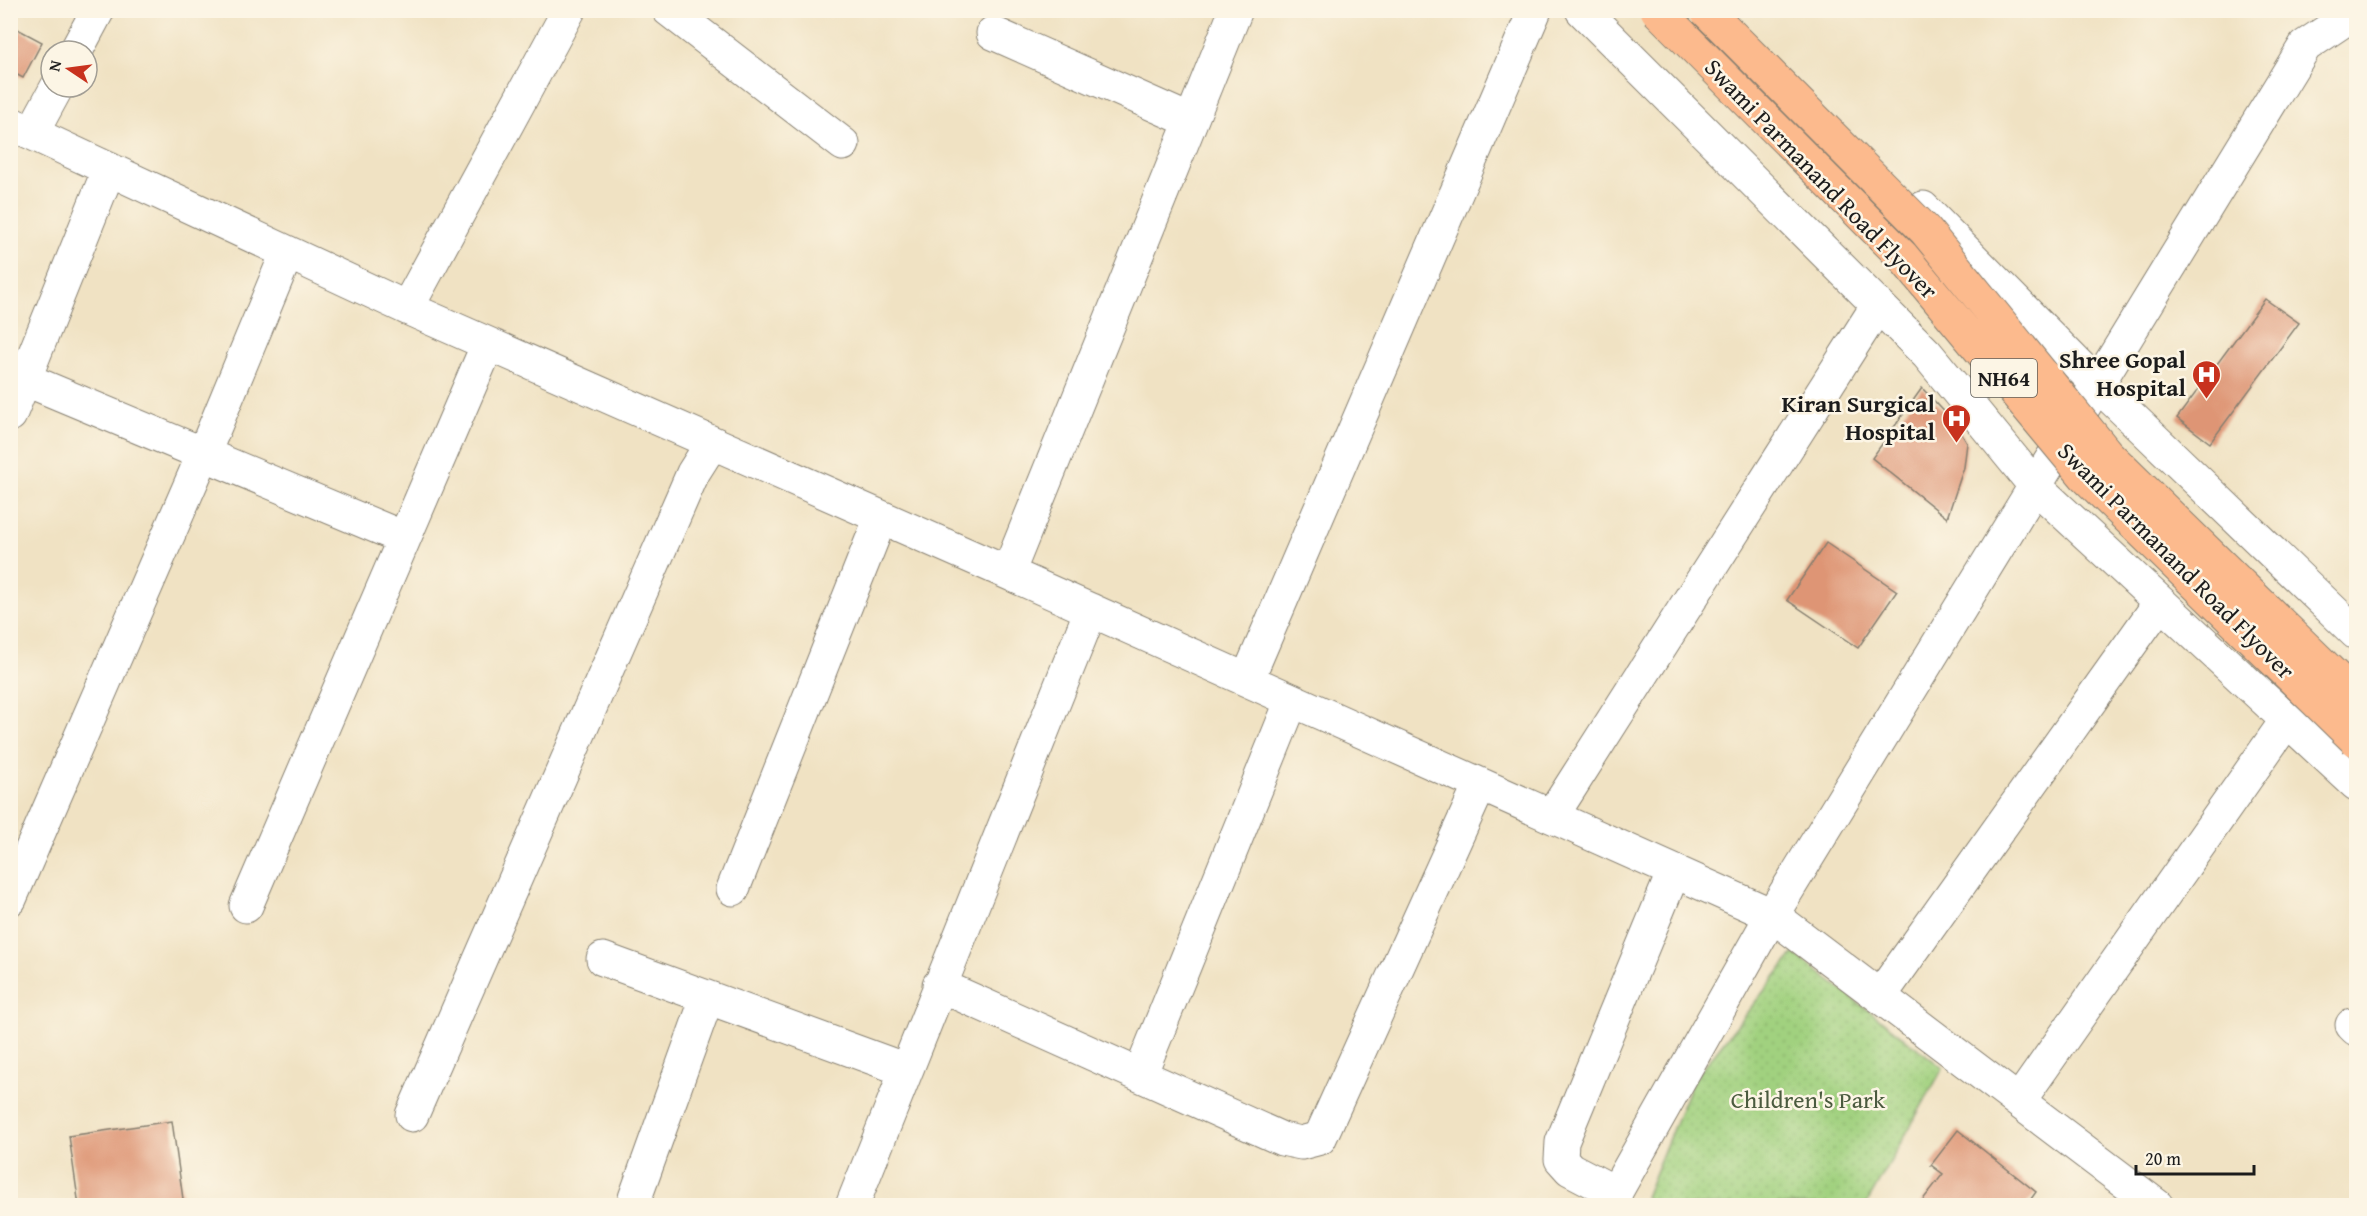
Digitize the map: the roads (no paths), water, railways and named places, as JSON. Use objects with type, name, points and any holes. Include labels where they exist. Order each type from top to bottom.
[{"type":"highway","name":"Swami Parmanand Road Flyover","points":[[1657,10],[1903,257],[2085,476],[2356,740]]},
{"type":"highway","name":"Swami Parmanand Road Flyover","points":[[1706,10],[1925,230],[2107,454],[2356,697]]},
{"type":"street","points":[[82,39],[98,10]]},
{"type":"street","points":[[406,308],[569,10]]},
{"type":"street","points":[[669,10],[843,144]]},
{"type":"street","points":[[1008,573],[1236,10]]},
{"type":"street","points":[[1247,680],[1535,10]]},
{"type":"street","points":[[1582,10],[1927,354],[2036,487],[2356,784]]},
{"type":"street","points":[[1728,10],[2098,385],[2356,633]]},
{"type":"street","points":[[1674,871],[1562,1142],[1561,1159],[1570,1169],[1612,1199],[1772,915],[2305,46],[2345,16]]},
{"type":"street","points":[[993,33],[1191,121]]},
{"type":"street","points":[[46,99],[21,128],[406,308],[1008,573],[1772,915],[2157,1206]]},
{"type":"street","points":[[10,415],[18,376],[109,169]]},
{"type":"street","points":[[10,899],[204,453],[287,253]]},
{"type":"street","points":[[1552,816],[1878,306]]},
{"type":"street","points":[[246,906],[488,344]]},
{"type":"street","points":[[18,376],[404,538]]},
{"type":"street","points":[[412,1115],[693,473],[712,443]]},
{"type":"street","points":[[733,889],[881,517]]},
{"type":"street","points":[[1880,996],[2160,603]]},
{"type":"street","points":[[852,1206],[1091,610]]},
{"type":"street","points":[[1140,1075],[1292,700]]},
{"type":"street","points":[[2019,1101],[2288,720]]},
{"type":"street","points":[[939,985],[1282,1139],[1301,1143],[1320,1138],[1480,785]]},
{"type":"street","points":[[603,959],[906,1070]]},
{"type":"street","points":[[635,1198],[707,998]]},
{"type":"place","name":"Shree Gopal Hospital","points":[[2207,400]]},
{"type":"place","name":"Kiran Surgical Hospital","points":[[1956,444]]},
{"type":"park label","name":"Children's Park","points":[[1808,1100]]}]
